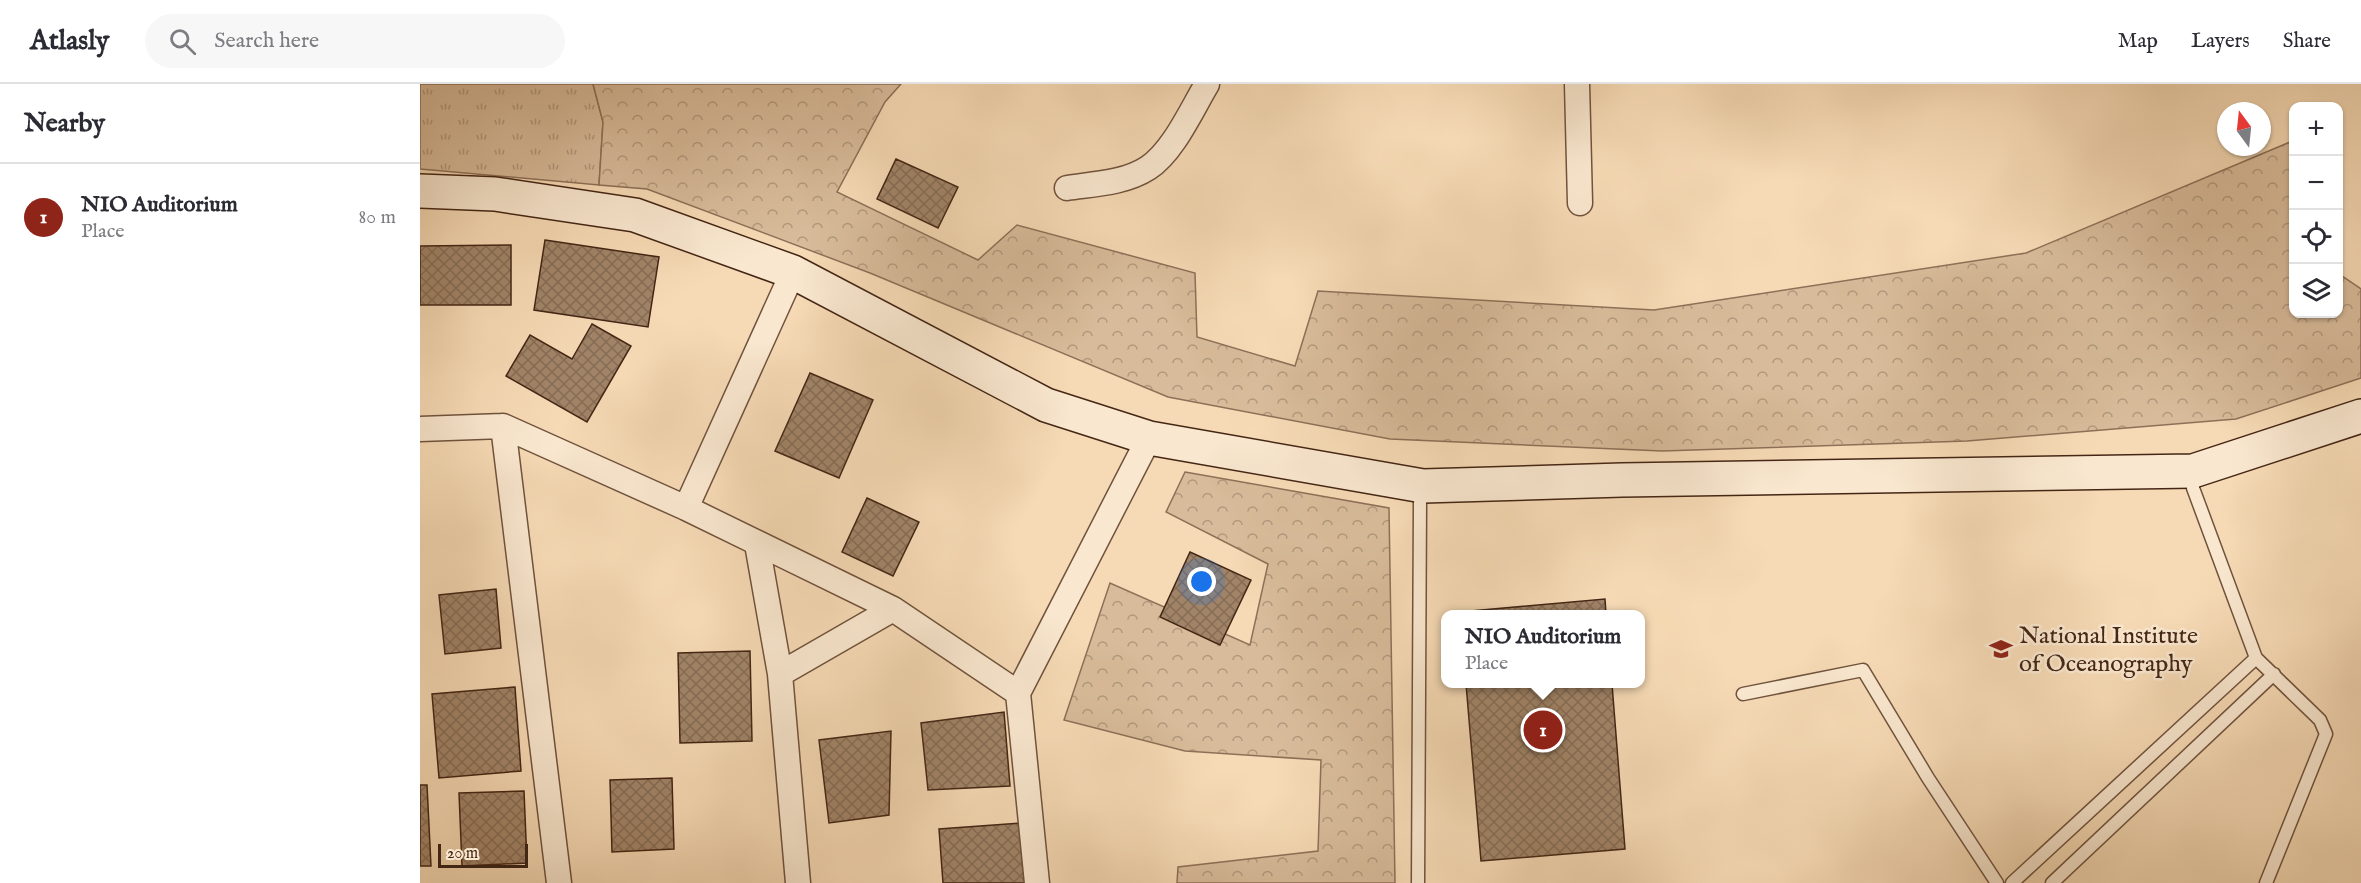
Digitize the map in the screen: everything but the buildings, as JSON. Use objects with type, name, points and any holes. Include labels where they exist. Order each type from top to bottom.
[{"type":"street","points":[[1067,188],[1117,181],[1148,168],[1165,153],[1207,84]]},
{"type":"street","points":[[1578,84],[1580,203]]},
{"type":"street","points":[[420,191],[495,194],[635,215],[793,272],[1046,405],[1149,438],[1423,486],[1668,479],[2193,471],[2361,416]]},
{"type":"street","points":[[686,508],[793,272]]},
{"type":"street","points":[[2193,471],[2361,400]]},
{"type":"street","points":[[420,429],[503,426],[686,508],[893,609],[1018,693]]},
{"type":"street","points":[[503,426],[559,883]]},
{"type":"street","points":[[1037,883],[1018,693],[1149,438]]},
{"type":"street","points":[[758,544],[780,674],[798,883]]},
{"type":"street","points":[[780,674],[893,609]]},
{"type":"lane","points":[[2193,471],[2193,488],[2256,658],[2320,720],[2326,734],[2266,883]]},
{"type":"lane","points":[[1418,883],[1420,515],[1423,486]]},
{"type":"lane","points":[[2012,883],[2256,658]]},
{"type":"lane","points":[[1743,694],[1863,670],[1928,778],[1996,883]]},
{"type":"lane","points":[[2052,883],[2274,674]]},
{"type":"green space","points":[[420,84],[593,84],[603,122],[599,185],[420,169]]},
{"type":"green space","points":[[593,84],[901,84],[885,102],[837,192],[978,260],[1017,225],[1195,273],[1197,337],[1295,366],[1318,291],[1654,310],[2026,253],[2257,156],[2271,156],[2271,150],[2289,142],[2289,318],[2343,318],[2343,277],[2361,289],[2361,378],[2236,419],[1967,441],[1662,451],[1390,439],[1168,397],[870,273],[647,189],[599,185],[603,122]]},
{"type":"green space","points":[[1185,472],[1389,508],[1395,883],[1177,883],[1178,867],[1318,851],[1321,760],[1185,751],[1064,720],[1110,583],[1250,645],[1268,564],[1166,512]]},
{"type":"place","name":"National Institute of Oceanography","points":[[2001,649]]},
{"type":"place","name":"NIO Auditorium","points":[[1543,730]]}]
